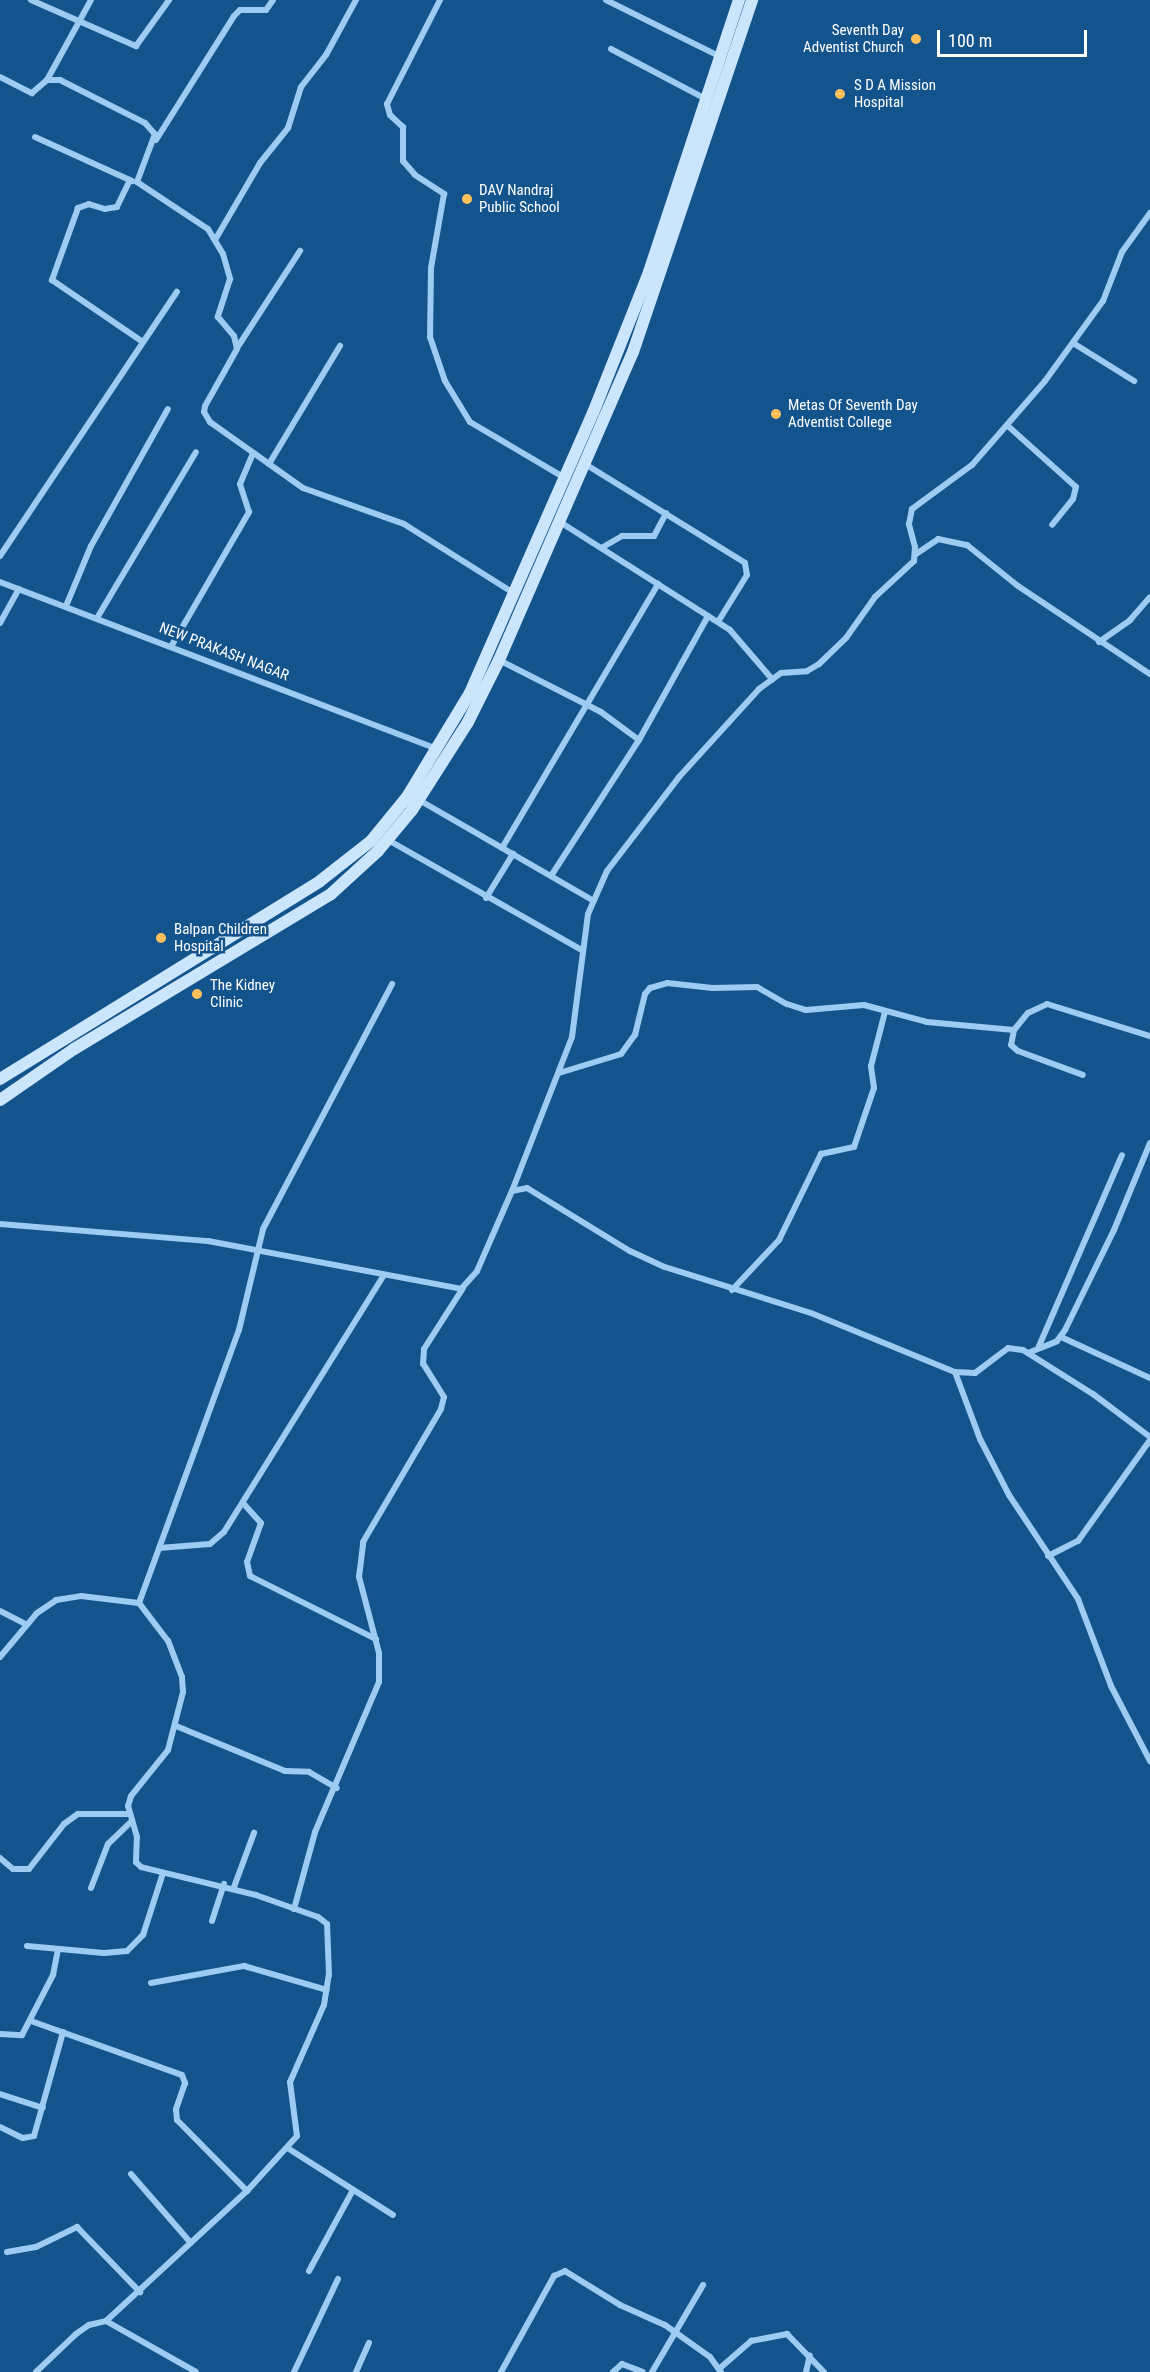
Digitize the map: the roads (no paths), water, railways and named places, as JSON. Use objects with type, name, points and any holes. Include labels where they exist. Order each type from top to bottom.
[{"type":"main road","points":[[0,1100],[74,1049],[331,894],[388,840],[419,800],[468,722],[500,660],[520,598],[565,478],[649,272],[739,0]]},
{"type":"main road","points":[[0,1079],[339,868],[387,824],[438,749],[560,522],[660,278],[752,0]]},
{"type":"street","points":[[31,0],[136,46],[169,0]]},
{"type":"street","points":[[0,77],[32,93],[47,80],[91,0]]},
{"type":"street","points":[[137,182],[155,140],[234,16],[247,8],[266,10],[273,0]]},
{"type":"street","points":[[215,240],[255,171],[288,128],[301,87],[326,55],[355,2],[347,0]]},
{"type":"street","points":[[440,0],[387,104],[390,115],[403,127],[403,161],[415,175],[444,194],[431,268],[430,338],[445,381],[470,422],[565,478]]},
{"type":"street","points":[[606,0],[721,57]]},
{"type":"street","points":[[621,8],[626,0]]},
{"type":"street","points":[[611,48],[707,100]]},
{"type":"street","points":[[47,80],[60,80],[145,123],[155,140]]},
{"type":"street","points":[[34,137],[137,182],[208,230],[215,240],[231,279],[218,317],[234,336],[237,349]]},
{"type":"street","points":[[130,180],[117,207],[105,209],[90,204],[78,208],[52,280],[143,342]]},
{"type":"street","points":[[294,1909],[315,1832],[337,1788],[379,1683],[376,1639],[359,1577],[363,1542],[441,1409],[444,1397],[423,1364],[424,1349],[477,1271],[559,1073],[576,1023],[582,950],[592,900],[607,871],[679,777],[772,679],[781,673],[807,671],[826,658],[875,597],[914,561],[916,554],[909,524],[912,509],[972,465],[1008,426],[1103,301],[1122,252],[1150,213]]},
{"type":"street","points":[[300,250],[237,349],[204,412],[210,422],[316,494],[404,524],[520,598]]},
{"type":"street","points":[[0,556],[177,292]]},
{"type":"street","points":[[1073,343],[1134,381]]},
{"type":"street","points":[[269,464],[340,346]]},
{"type":"street","points":[[66,606],[90,546],[168,409]]},
{"type":"street","points":[[1008,426],[1077,487],[1073,499],[1052,525]]},
{"type":"street","points":[[97,618],[196,452]]},
{"type":"street","points":[[172,645],[245,522],[249,512],[240,484],[253,453]]},
{"type":"street","points":[[585,464],[745,563],[747,575],[718,622]]},
{"type":"street","points":[[603,548],[622,536],[654,536],[666,513]]},
{"type":"street","points":[[560,522],[718,622],[740,639],[772,679]]},
{"type":"street","points":[[916,554],[938,539],[967,545],[1099,642],[1150,674]]},
{"type":"street","name":"NEW PRAKASH NAGAR","points":[[0,582],[172,645],[438,749]]},
{"type":"street","points":[[502,848],[589,705],[658,584]]},
{"type":"street","points":[[0,623],[19,590]]},
{"type":"street","points":[[1099,642],[1130,620],[1150,597]]},
{"type":"street","points":[[551,876],[639,740],[708,616]]},
{"type":"street","points":[[500,660],[589,705],[639,740]]},
{"type":"street","points":[[419,800],[592,900]]},
{"type":"street","points":[[388,840],[486,898],[582,950]]},
{"type":"street","points":[[486,898],[513,854]]},
{"type":"street","points":[[140,1603],[232,1348],[263,1229],[392,984]]},
{"type":"street","points":[[559,1073],[621,1054],[634,1035],[645,994],[658,984],[758,987],[787,1004],[806,1010],[854,1005],[927,1023],[1014,1030]]},
{"type":"street","points":[[1083,1074],[1017,1051],[1011,1045],[1014,1030],[1028,1013],[1047,1004],[1150,1036]]},
{"type":"street","points":[[732,1290],[779,1240],[821,1154],[854,1147],[874,1088],[871,1066],[885,1012]]},
{"type":"street","points":[[1028,1353],[1061,1337],[1114,1230],[1150,1143]]},
{"type":"street","points":[[1039,1346],[1122,1155]]},
{"type":"street","points":[[512,1191],[518,1188],[534,1192],[630,1251],[732,1290],[811,1313],[955,1372],[965,1374],[984,1370],[1008,1348],[1015,1347],[1093,1394],[1150,1438],[1078,1541],[1048,1556]]},
{"type":"street","points":[[0,1224],[195,1239],[444,1288],[464,1287]]},
{"type":"street","points":[[159,1548],[210,1544],[224,1532],[384,1275]]},
{"type":"street","points":[[1061,1337],[1150,1378]]},
{"type":"street","points":[[955,1372],[980,1438],[1048,1556],[1078,1599],[1111,1686],[1150,1761]]},
{"type":"street","points":[[243,1503],[261,1523],[247,1562],[250,1576],[376,1639]]},
{"type":"street","points":[[0,1658],[45,1605],[68,1597],[140,1603],[168,1641],[182,1677],[176,1726],[165,1755],[131,1796],[136,1862],[141,1868],[234,1887],[318,1917],[327,1924],[327,1990],[320,2019],[290,2082],[298,2130],[289,2149],[140,2292],[106,2320],[89,2325],[76,2334],[36,2372]]},
{"type":"street","points":[[0,1611],[27,1625]]},
{"type":"street","points":[[176,1726],[285,1771],[309,1772],[337,1788]]},
{"type":"street","points":[[0,1858],[13,1869],[29,1869],[64,1824],[78,1814],[131,1818]]},
{"type":"street","points":[[91,1888],[108,1844],[131,1818]]},
{"type":"street","points":[[234,1887],[254,1833]]},
{"type":"street","points":[[27,1946],[116,1953],[136,1945],[143,1935],[163,1873]]},
{"type":"street","points":[[212,1921],[224,1884]]},
{"type":"street","points":[[0,2034],[20,2037],[31,2021],[54,1976],[58,1949]]},
{"type":"street","points":[[151,1983],[244,1966],[327,1990]]},
{"type":"street","points":[[31,2021],[182,2075],[185,2083],[176,2109],[177,2120],[247,2191]]},
{"type":"street","points":[[0,2127],[14,2135],[30,2138],[38,2128],[63,2032]]},
{"type":"street","points":[[0,2094],[43,2108]]},
{"type":"street","points":[[289,2149],[393,2215]]},
{"type":"street","points":[[131,2174],[191,2243]]},
{"type":"street","points":[[309,2271],[353,2190]]},
{"type":"street","points":[[7,2252],[36,2247],[77,2227],[140,2292]]},
{"type":"street","points":[[501,2372],[559,2271],[572,2273],[620,2305],[677,2333],[720,2370],[744,2345],[781,2334],[792,2337],[824,2372]]},
{"type":"street","points":[[294,2372],[338,2279]]},
{"type":"street","points":[[652,2372],[677,2333],[703,2285]]},
{"type":"street","points":[[106,2320],[196,2372]]},
{"type":"street","points":[[356,2372],[369,2343]]},
{"type":"street","points":[[806,2372],[810,2355]]},
{"type":"street","points":[[613,2372],[622,2364],[643,2372]]},
{"type":"place","name":"Seventh Day Adventist Church","points":[[916,39]]},
{"type":"place","name":"S D A Mission Hospital","points":[[840,94]]},
{"type":"place","name":"DAV Nandraj Public School","points":[[467,199]]},
{"type":"place","name":"Metas Of Seventh Day Adventist College","points":[[776,414]]},
{"type":"place","name":"Balpan Children Hospital","points":[[161,938]]},
{"type":"place","name":"The Kidney Clinic","points":[[197,994]]}]
